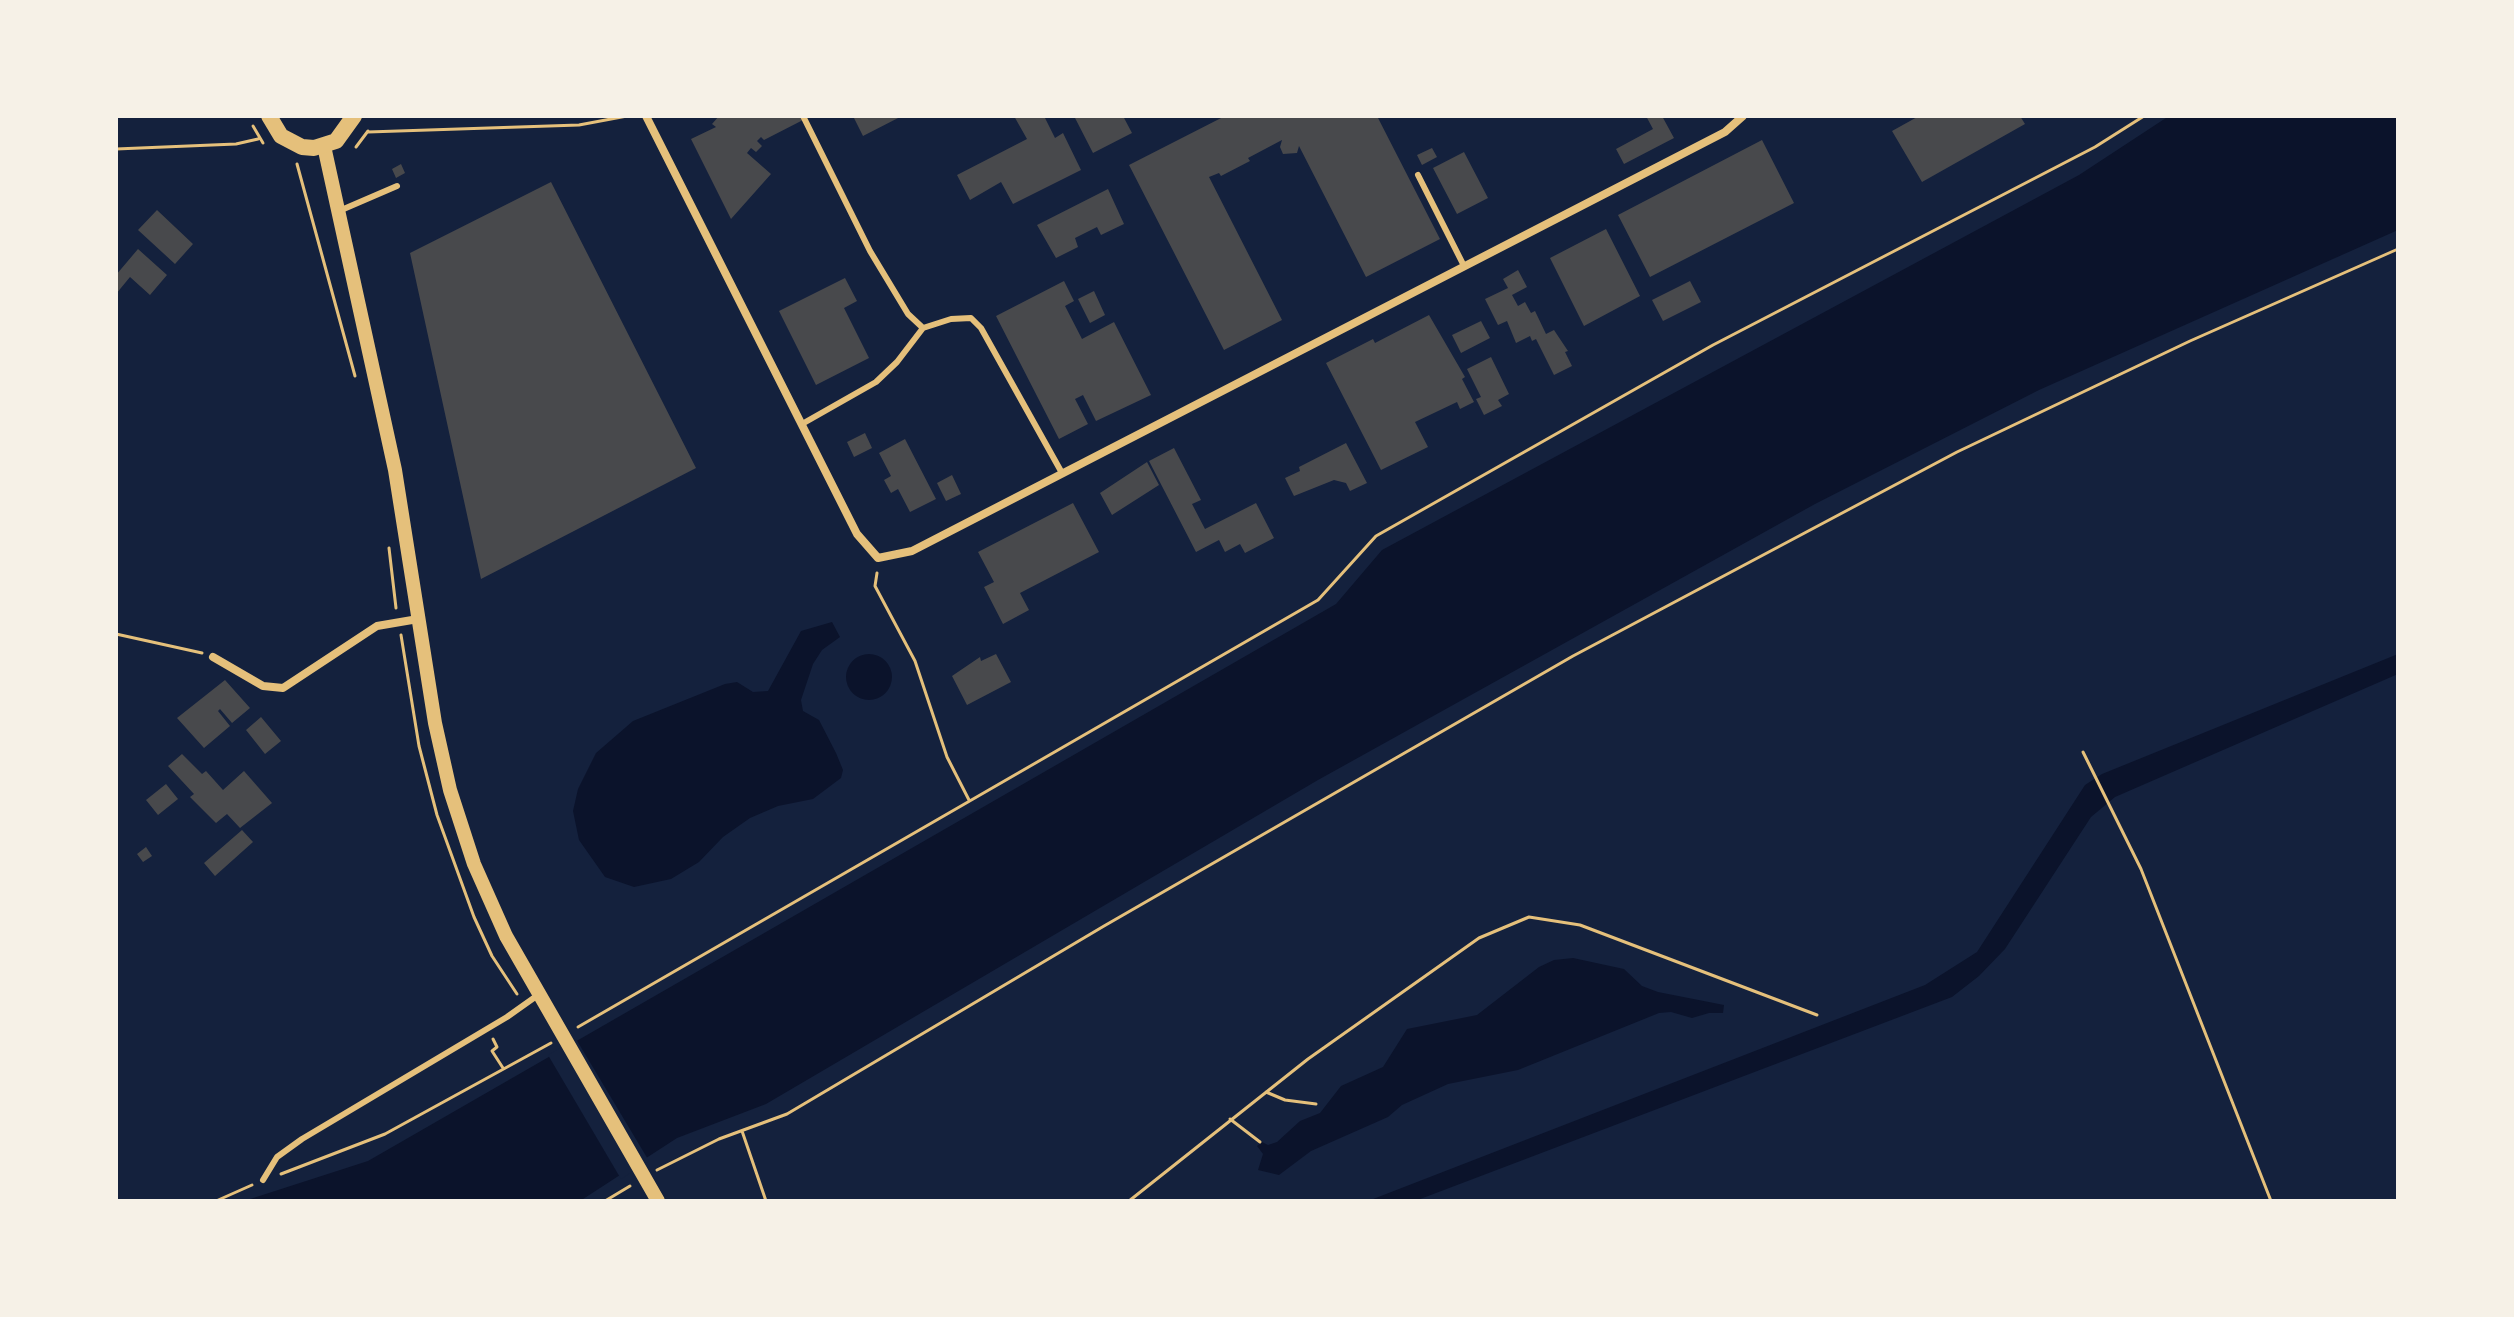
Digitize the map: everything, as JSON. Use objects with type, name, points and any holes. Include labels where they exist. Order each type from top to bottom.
[{"type":"main road","points":[[269,116],[281,136],[302,147],[324,146],[345,133],[354,116]]},
{"type":"street","points":[[646,116],[857,534],[878,558],[912,551],[1725,132],[1743,116]]},
{"type":"street","points":[[324,146],[395,470],[418,619],[450,790],[479,875],[538,995],[654,1194]]},
{"type":"street","points":[[213,657],[263,686],[283,688],[377,626],[418,619]]},
{"type":"lane","points":[[803,116],[870,251],[908,314],[923,328]]},
{"type":"lane","points":[[1418,175],[1464,266]]},
{"type":"lane","points":[[339,211],[397,186]]},
{"type":"lane","points":[[802,424],[876,382],[897,362],[923,328],[951,319],[971,318],[981,328],[1062,473]]},
{"type":"lane","points":[[263,1180],[277,1157],[302,1139],[538,995]]},
{"type":"path","points":[[368,132],[579,125],[627,116]]},
{"type":"path","points":[[216,1201],[385,1134],[503,1068],[559,1033],[1318,600],[1376,536],[1713,345],[2095,147],[2144,116]]},
{"type":"path","points":[[116,149],[236,144],[258,139]]},
{"type":"path","points":[[297,164],[359,388]]},
{"type":"path","points":[[660,1168],[680,1156],[787,1114],[1104,926],[1587,649],[1957,452],[2190,341],[2398,249]]},
{"type":"path","points":[[878,558],[875,586],[915,661],[954,773],[969,800]]},
{"type":"path","points":[[116,634],[213,657]]},
{"type":"path","points":[[2083,752],[2141,869],[2271,1201]]},
{"type":"path","points":[[1129,1201],[1230,1119],[1479,938],[1529,917],[1558,920],[1605,933],[1817,1015]]},
{"type":"path","points":[[497,1047],[492,1051],[503,1068]]},
{"type":"path","points":[[1266,1092],[1285,1100],[1316,1104]]},
{"type":"path","points":[[1230,1119],[1260,1142]]},
{"type":"path","points":[[742,1131],[766,1201]]},
{"type":"path","points":[[607,1200],[621,1191]]},
{"type":"water","points":[[2169,116],[2398,116],[2398,230],[2039,390],[1815,504],[1318,780],[766,1104],[677,1138],[580,1201],[244,1201],[368,1161],[1336,604],[1382,550],[2079,175]]},
{"type":"water","points":[[832,622],[840,637],[822,650],[813,664],[801,700],[803,711],[819,720],[836,753],[843,770],[841,778],[813,799],[778,806],[750,818],[723,837],[699,862],[671,879],[634,887],[605,877],[579,840],[573,811],[578,789],[596,753],[633,721],[725,684],[737,682],[753,692],[768,691],[801,631]]},
{"type":"water","points":[[869,654],[886,660],[892,677],[886,694],[869,700],[852,694],[846,677],[852,660]]},
{"type":"water","points":[[2398,654],[2398,674],[2115,797],[2091,817],[2005,949],[1979,976],[1952,997],[1415,1201],[1368,1201],[1925,985],[1977,952],[2085,785],[2102,774]]},
{"type":"water","points":[[1573,958],[1624,969],[1642,986],[1658,992],[1724,1005],[1723,1013],[1692,1018],[1671,1012],[1659,1013],[1518,1070],[1448,1084],[1402,1105],[1388,1117],[1311,1151],[1279,1175],[1258,1170],[1263,1154],[1257,1146],[1262,1142],[1268,1145],[1277,1142],[1300,1121],[1320,1113],[1341,1086],[1383,1067],[1407,1029],[1477,1015],[1539,967],[1554,960]]},
{"type":"pier","points":[[576,1039],[649,1161],[621,1179],[548,1055]]},
{"type":"building","points":[[719,116],[801,116],[803,120],[764,140],[761,137],[757,141],[762,146],[756,152],[751,148],[747,153],[771,174],[731,219],[691,139],[716,127],[712,124]]},
{"type":"building","points":[[853,116],[902,116],[863,136]]},
{"type":"building","points":[[1014,116],[1044,116],[1055,138],[1063,133],[1081,170],[1013,204],[1001,182],[970,200],[957,175],[1027,139]]},
{"type":"building","points":[[1074,116],[1123,116],[1132,133],[1093,153]]},
{"type":"building","points":[[1225,116],[1377,116],[1440,239],[1366,277],[1299,146],[1297,153],[1283,154],[1280,147],[1282,140],[1221,176],[1219,173],[1209,177],[1282,320],[1224,350],[1129,165]]},
{"type":"building","points":[[1646,116],[1662,116],[1674,138],[1624,164],[1616,149],[1653,129]]},
{"type":"building","points":[[1919,116],[2020,116],[2025,124],[1922,182],[1892,131]]},
{"type":"building","points":[[1762,140],[1794,203],[1650,277],[1618,215]]},
{"type":"building","points":[[1432,148],[1437,157],[1422,165],[1417,155]]},
{"type":"building","points":[[1464,152],[1488,198],[1457,214],[1433,168]]},
{"type":"building","points":[[401,164],[405,173],[396,178],[392,169]]},
{"type":"building","points":[[551,182],[696,468],[481,579],[410,253]]},
{"type":"building","points":[[1108,189],[1124,224],[1101,235],[1097,227],[1075,238],[1078,247],[1056,258],[1037,225]]},
{"type":"building","points":[[157,210],[193,244],[175,264],[138,230]]},
{"type":"building","points":[[1606,229],[1640,296],[1584,326],[1550,258]]},
{"type":"building","points":[[138,249],[167,275],[150,295],[130,277],[116,294],[116,275]]},
{"type":"building","points":[[1518,270],[1527,287],[1512,295],[1518,306],[1525,302],[1531,313],[1535,311],[1546,334],[1554,330],[1568,351],[1565,352],[1572,366],[1554,375],[1536,339],[1532,341],[1530,336],[1516,343],[1507,321],[1498,325],[1485,299],[1508,288],[1503,279]]},
{"type":"building","points":[[845,278],[857,301],[844,308],[869,358],[816,385],[779,311]]},
{"type":"building","points":[[1064,281],[1074,301],[1065,306],[1082,339],[1114,322],[1151,395],[1096,421],[1083,395],[1075,399],[1088,424],[1059,439],[996,316]]},
{"type":"building","points":[[1690,281],[1701,302],[1663,321],[1652,300]]},
{"type":"building","points":[[1094,291],[1105,315],[1090,323],[1078,299]]},
{"type":"building","points":[[1429,315],[1465,377],[1462,379],[1474,402],[1460,409],[1457,402],[1415,422],[1428,447],[1381,470],[1326,363],[1373,339],[1375,343]]},
{"type":"building","points":[[1481,321],[1490,338],[1461,353],[1452,335]]},
{"type":"building","points":[[1491,357],[1509,394],[1498,400],[1502,406],[1484,415],[1476,399],[1481,397],[1467,369]]},
{"type":"building","points":[[865,433],[872,448],[854,457],[847,442]]},
{"type":"building","points":[[905,439],[936,499],[910,512],[898,489],[891,493],[884,480],[891,476],[879,453]]},
{"type":"building","points":[[1346,443],[1367,483],[1350,491],[1346,483],[1334,480],[1294,496],[1285,478],[1300,471],[1299,467]]},
{"type":"building","points":[[1174,448],[1201,500],[1192,504],[1205,529],[1256,503],[1274,538],[1245,553],[1240,544],[1225,552],[1219,540],[1196,552],[1149,461]]},
{"type":"building","points":[[1147,462],[1159,485],[1112,515],[1100,493]]},
{"type":"building","points":[[952,475],[961,494],[946,501],[937,483]]},
{"type":"building","points":[[1073,503],[1099,552],[1020,593],[1029,610],[1003,624],[984,587],[994,582],[978,552]]},
{"type":"building","points":[[996,654],[1011,682],[967,705],[952,676],[980,657],[981,661]]},
{"type":"building","points":[[225,680],[250,708],[232,723],[220,709],[218,711],[230,726],[204,748],[177,718]]},
{"type":"building","points":[[261,717],[281,741],[265,754],[246,730]]},
{"type":"building","points":[[182,754],[202,774],[206,771],[223,790],[244,771],[272,803],[240,828],[227,814],[216,823],[190,797],[194,794],[168,766]]},
{"type":"building","points":[[166,784],[178,799],[158,815],[146,800]]},
{"type":"building","points":[[242,830],[253,842],[215,876],[204,863]]},
{"type":"building","points":[[146,847],[152,856],[143,862],[137,854]]}]
